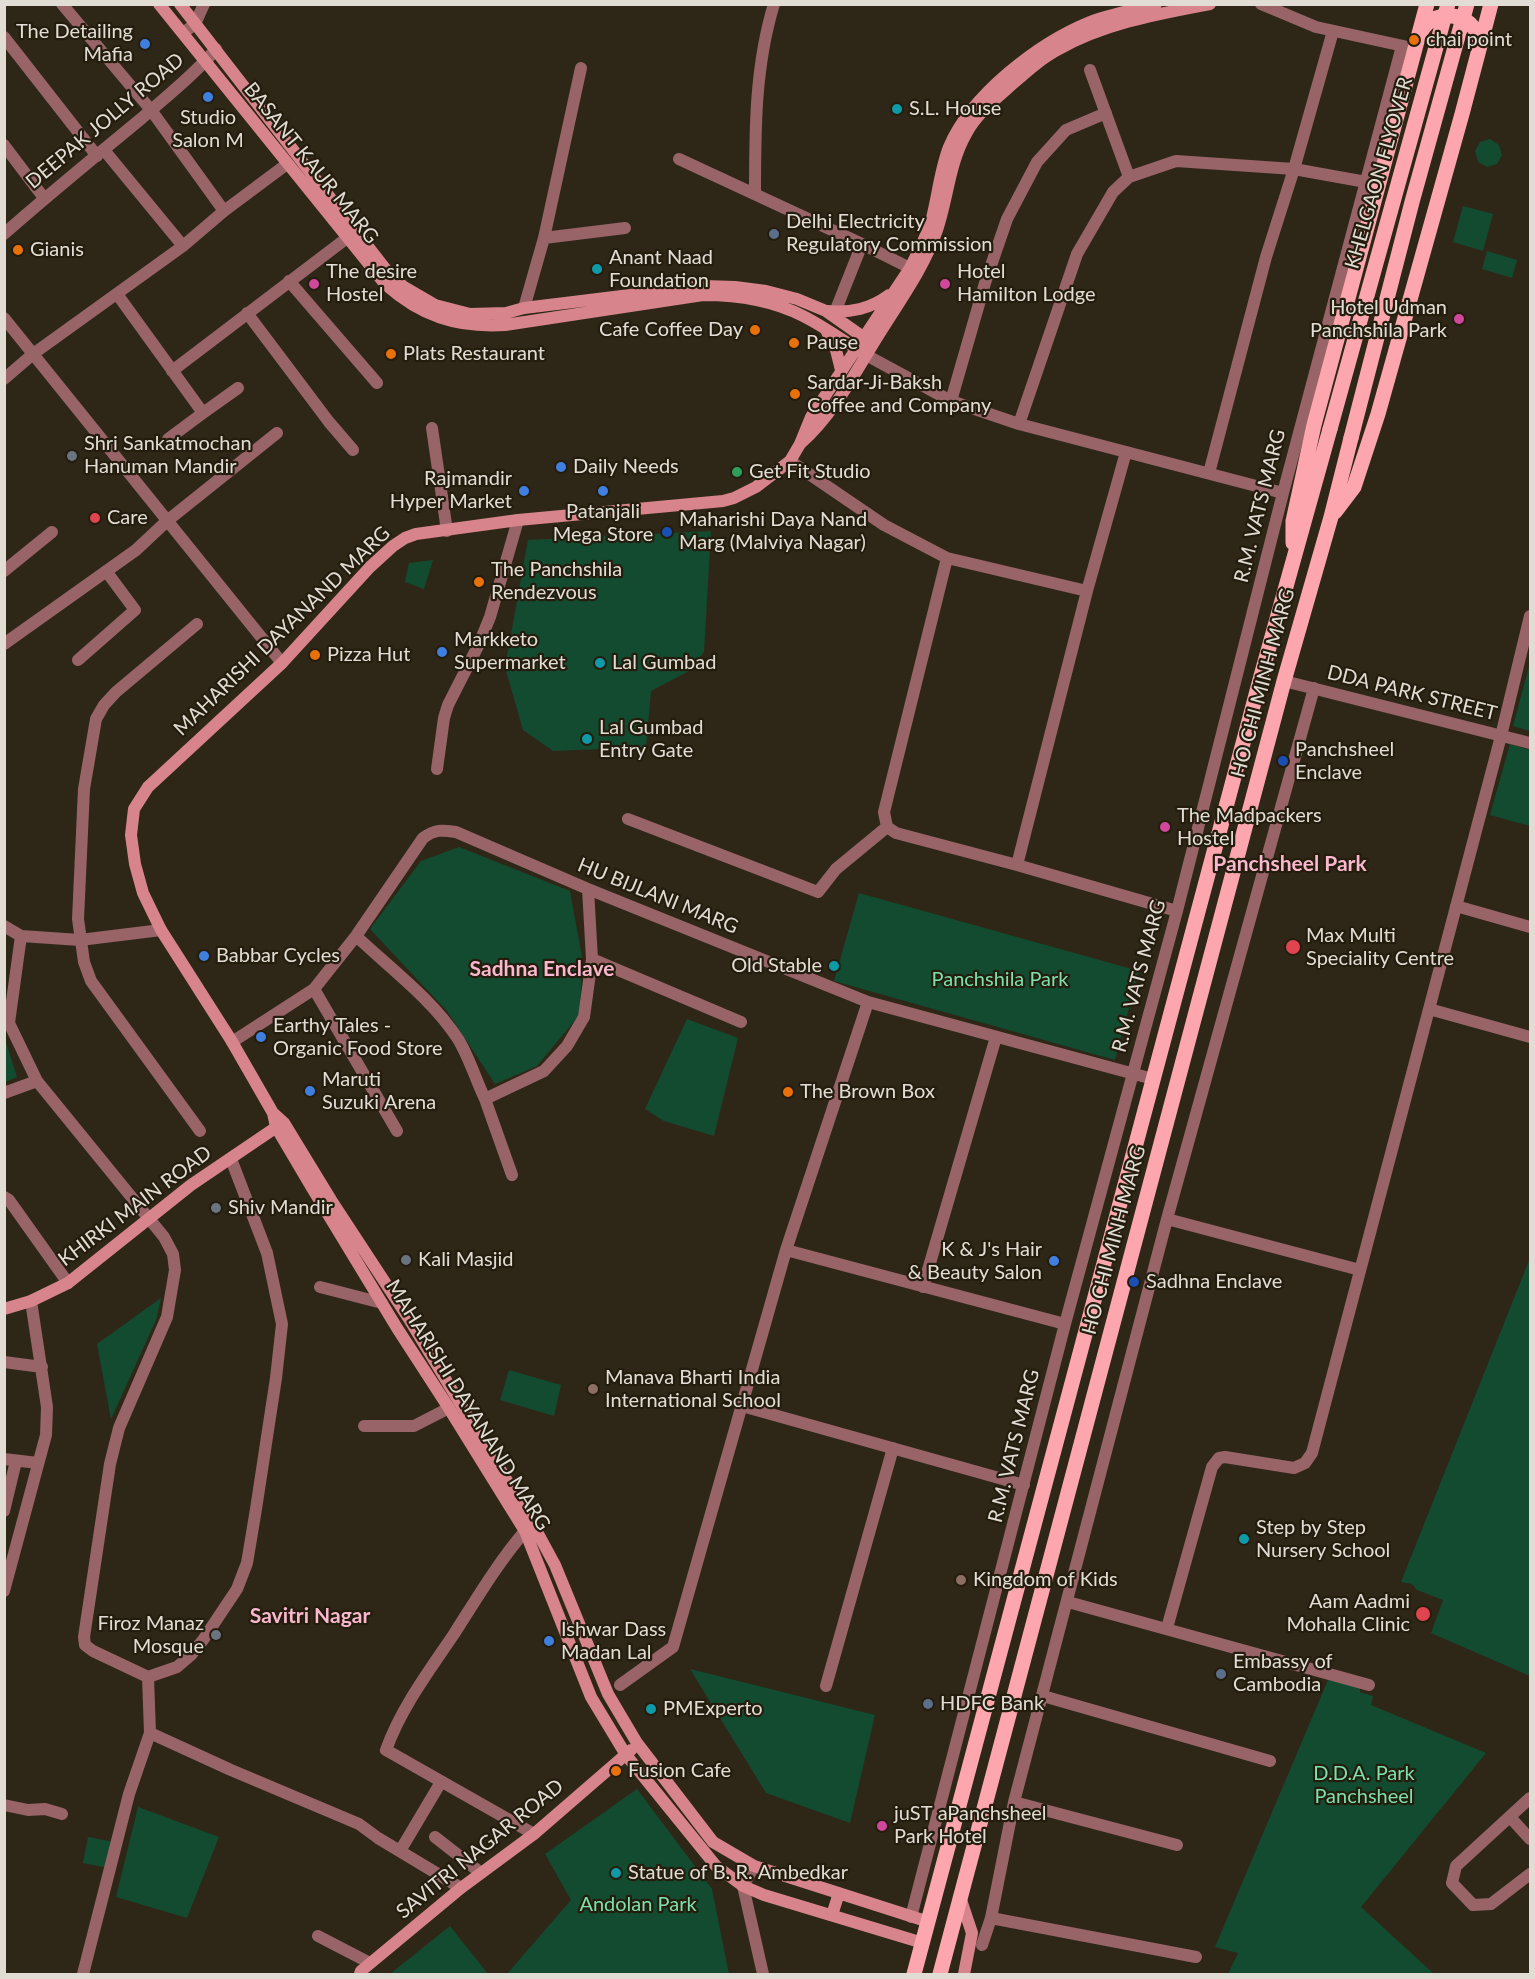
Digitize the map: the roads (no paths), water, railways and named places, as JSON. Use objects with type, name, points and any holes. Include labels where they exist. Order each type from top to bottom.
[{"type":"main road","points":[[1293,561],[1293,521],[1314,425],[1412,44],[1427,4]]},
{"type":"main road","name":"KHELGAON FLYOVER","points":[[1293,561],[1448,4]]},
{"type":"main road","name":"KHELGAON FLYOVER","points":[[1331,517],[1412,202],[1467,4]]},
{"type":"main road","points":[[1331,517],[1354,487],[1378,414],[1491,4]]},
{"type":"main road","points":[[1412,44],[1433,19],[1444,15],[1456,16],[1467,21],[1475,30],[1479,42],[1478,54]]},
{"type":"main road","name":"HO CHI MINH MARG","points":[[940,1974],[1284,681],[1331,517]]},
{"type":"main road","name":"HO CHI MINH MARG","points":[[914,1974],[1293,561]]},
{"type":"street","points":[[62,4],[151,110],[224,211]]},
{"type":"street","name":"BASANT KAUR MARG","points":[[159,4],[204,63],[385,284],[414,307],[432,315],[468,325],[505,325],[703,295],[729,295],[754,299],[803,315],[855,348]]},
{"type":"street","name":"BASANT KAUR MARG","points":[[180,4],[390,275],[404,287],[435,305],[470,314],[488,315],[524,308],[704,286],[735,287],[766,291],[831,311],[868,345]]},
{"type":"street","points":[[183,33],[195,24],[204,4]]},
{"type":"street","points":[[755,194],[755,120],[765,34],[774,4]]},
{"type":"street","points":[[1110,15],[1210,4]]},
{"type":"street","points":[[1261,4],[1291,18],[1333,31],[1412,44]]},
{"type":"street","name":"MAHARISHI DAYANAND MARG","points":[[868,345],[896,289],[910,268],[931,222],[950,147],[969,112],[1001,80],[1034,53],[1071,31],[1110,15]]},
{"type":"street","name":"MAHARISHI DAYANAND MARG","points":[[800,444],[823,421],[868,345],[928,252],[943,210],[954,160],[974,121],[995,99],[1040,61],[1110,15]]},
{"type":"street","points":[[1209,473],[1266,257],[1294,169],[1333,31]]},
{"type":"street","points":[[4,38],[100,153],[183,246]]},
{"type":"street","name":"R.M. VATS MARG","points":[[911,1917],[1065,1324],[1178,911],[1283,493],[1366,182],[1412,44]]},
{"type":"street","name":"DEEPAK JOLLY ROAD","points":[[4,234],[151,110],[204,63],[216,49]]},
{"type":"street","points":[[524,308],[544,237],[582,68]]},
{"type":"street","points":[[1090,70],[1130,177]]},
{"type":"street","points":[[951,401],[985,283],[1007,219],[1037,162],[1066,130],[1106,113]]},
{"type":"street","points":[[4,145],[44,198]]},
{"type":"street","points":[[679,159],[910,268]]},
{"type":"street","points":[[1019,424],[1077,254],[1113,192],[1130,177],[1176,161],[1294,169],[1366,182]]},
{"type":"street","points":[[4,379],[33,354],[183,246],[224,211],[287,164]]},
{"type":"street","points":[[544,237],[625,228]]},
{"type":"street","points":[[172,371],[347,238]]},
{"type":"street","points":[[862,244],[831,311],[854,311],[873,305],[896,289]]},
{"type":"street","points":[[289,281],[377,384]]},
{"type":"street","points":[[117,294],[202,413]]},
{"type":"street","points":[[248,313],[328,422],[352,450]]},
{"type":"street","points":[[4,318],[282,663]]},
{"type":"street","points":[[825,328],[835,346],[841,370]]},
{"type":"street","points":[[868,345],[951,401],[1019,424],[1283,493]]},
{"type":"street","name":"MAHARISHI DAYANAND MARG","points":[[868,345],[855,348],[811,417],[790,461],[756,487],[723,501],[518,520],[416,534],[405,538],[370,567],[282,663],[148,787],[134,809],[131,835],[135,864],[143,893],[161,930],[232,1042],[382,1303],[525,1530],[591,1697],[626,1755],[716,1866],[743,1886],[764,1895],[922,1943]]},
{"type":"street","points":[[168,439],[238,388]]},
{"type":"street","points":[[432,428],[447,531]]},
{"type":"street","points":[[4,644],[136,550],[166,520],[277,433]]},
{"type":"street","points":[[1017,864],[1126,452]]},
{"type":"street","points":[[790,461],[884,525],[947,558],[1088,591]]},
{"type":"street","points":[[437,769],[448,705],[490,617],[518,520]]},
{"type":"street","points":[[4,571],[52,532]]},
{"type":"street","points":[[947,558],[884,812],[887,827],[897,833],[1017,864],[1178,911]]},
{"type":"street","points":[[78,660],[135,610],[106,571]]},
{"type":"street","points":[[1167,1629],[1215,1462],[1225,1457],[1294,1468],[1305,1463],[1312,1453],[1501,736],[1530,616]]},
{"type":"street","points":[[197,624],[116,692],[104,705],[96,719],[84,789],[78,919],[84,962],[91,981],[200,1131]]},
{"type":"street","name":"DDA PARK STREET","points":[[1284,681],[1530,743]]},
{"type":"street","points":[[982,1946],[991,1918],[1014,1802],[1167,1220],[1314,688]]},
{"type":"street","points":[[628,819],[818,892],[836,869],[887,827]]},
{"type":"street","name":"HU BIJLANI MARG","points":[[232,1042],[314,989],[356,936],[423,838],[432,831],[442,830],[456,832],[588,889],[868,1002],[1153,1080]]},
{"type":"street","points":[[484,1099],[544,1071],[567,1046],[584,1017],[592,959],[588,889]]},
{"type":"street","points":[[1456,906],[1530,927]]},
{"type":"street","points":[[4,926],[21,936],[80,940],[161,930]]},
{"type":"street","points":[[21,936],[7,1024],[38,1081],[150,1219],[173,1254],[175,1270],[167,1317],[119,1428],[110,1464],[84,1637],[85,1645],[93,1651],[147,1677],[177,1667],[191,1655],[237,1588],[247,1563],[256,1509],[282,1324],[267,1253],[231,1159]]},
{"type":"street","points":[[356,936],[432,1006],[460,1042],[512,1174]]},
{"type":"street","points":[[592,959],[741,1022]]},
{"type":"street","points":[[314,989],[397,1131]]},
{"type":"street","points":[[620,1685],[673,1647],[786,1251],[868,1002]]},
{"type":"street","points":[[1429,1009],[1530,1037]]},
{"type":"street","points":[[924,1287],[996,1037]]},
{"type":"street","points":[[4,1093],[38,1081]]},
{"type":"street","name":"MAHARISHI DAYANAND MARG","points":[[280,1125],[409,1319],[529,1517],[555,1565],[608,1694],[637,1743],[713,1842],[754,1866],[929,1922]]},
{"type":"street","name":"KHIRKI MAIN ROAD","points":[[4,1309],[31,1301],[68,1283],[191,1185],[280,1125]]},
{"type":"street","points":[[4,1197],[9,1200],[68,1283]]},
{"type":"street","points":[[1167,1220],[1360,1270]]},
{"type":"street","points":[[786,1251],[1065,1324]]},
{"type":"street","points":[[320,1287],[382,1303]]},
{"type":"street","points":[[4,1590],[8,1562],[46,1435],[47,1407],[31,1301]]},
{"type":"street","points":[[4,1362],[42,1367]]},
{"type":"street","points":[[742,1406],[1024,1485]]},
{"type":"street","points":[[364,1426],[414,1426],[449,1408]]},
{"type":"street","points":[[826,1686],[893,1448]]},
{"type":"street","points":[[4,1511],[10,1460],[38,1463]]},
{"type":"street","points":[[525,1530],[500,1560],[422,1683],[392,1733],[386,1750],[534,1834]]},
{"type":"street","points":[[542,1571],[555,1565]]},
{"type":"street","points":[[1068,1602],[1369,1685]]},
{"type":"street","points":[[83,1974],[123,1816],[150,1733],[147,1677]]},
{"type":"street","points":[[1043,1696],[1270,1761]]},
{"type":"street","points":[[150,1733],[358,1824],[461,1888]]},
{"type":"street","name":"SAVITRI NAGAR ROAD","points":[[360,1974],[370,1963],[461,1888],[534,1834],[637,1743]]},
{"type":"street","points":[[400,1851],[441,1782]]},
{"type":"street","points":[[1530,1798],[1456,1866],[1452,1882],[1473,1905],[1491,1904],[1530,1874]]},
{"type":"street","points":[[1014,1802],[1177,1845]]},
{"type":"street","points":[[4,1805],[28,1810],[45,1809],[62,1814]]},
{"type":"street","points":[[1510,1817],[1530,1839]]},
{"type":"street","points":[[435,1837],[482,1873]]},
{"type":"street","points":[[754,1866],[743,1886],[763,1974]]},
{"type":"street","points":[[832,1915],[839,1893]]},
{"type":"street","points":[[961,1900],[972,1933],[964,1974]]},
{"type":"street","points":[[876,1928],[883,1908]]},
{"type":"street","points":[[991,1918],[1196,1957]]},
{"type":"street","points":[[318,1936],[370,1963]]},
{"type":"place","name":"chai point","points":[[1414,40]]},
{"type":"place","name":"The Detailing Mafia","points":[[145,44]]},
{"type":"place","name":"Studio Salon M","points":[[208,97]]},
{"type":"place","name":"S.L. House","points":[[897,109]]},
{"type":"place","name":"Delhi Electricity Regulatory Commission","points":[[774,234]]},
{"type":"place","name":"Gianis","points":[[18,250]]},
{"type":"place","name":"Anant Naad Foundation","points":[[597,269]]},
{"type":"place","name":"The desire Hostel","points":[[314,284]]},
{"type":"place","name":"Hotel Hamilton Lodge","points":[[945,284]]},
{"type":"place","name":"Hotel Udman Panchshila Park","points":[[1459,319]]},
{"type":"place","name":"Cafe Coffee Day","points":[[755,330]]},
{"type":"place","name":"Pause","points":[[794,343]]},
{"type":"place","name":"Plats Restaurant","points":[[391,354]]},
{"type":"place","name":"Sardar-Ji-Baksh Coffee and Company","points":[[795,394]]},
{"type":"place","name":"Shri Sankatmochan Hanuman Mandir","points":[[72,456]]},
{"type":"place","name":"Daily Needs","points":[[561,467]]},
{"type":"place","name":"Get Fit Studio","points":[[737,472]]},
{"type":"place","name":"Rajmandir Hyper Market","points":[[524,491]]},
{"type":"place","name":"Patanjali Mega Store","points":[[603,491]]},
{"type":"place","name":"Care","points":[[95,518]]},
{"type":"place","name":"Maharishi Daya Nand Marg (Malviya Nagar)","points":[[667,532]]},
{"type":"place","name":"The Panchshila Rendezvous","points":[[479,582]]},
{"type":"place","name":"Markketo Supermarket","points":[[442,652]]},
{"type":"place","name":"Pizza Hut","points":[[315,655]]},
{"type":"place","name":"Lal Gumbad","points":[[600,663]]},
{"type":"place","name":"Lal Gumbad Entry Gate","points":[[587,739]]},
{"type":"place","name":"Panchsheel Enclave","points":[[1283,761]]},
{"type":"place","name":"The Madpackers Hostel","points":[[1165,827]]},
{"type":"place","name":"Max Multi Speciality Centre","points":[[1293,947]]},
{"type":"place","name":"Babbar Cycles","points":[[204,956]]},
{"type":"place","name":"Old Stable","points":[[834,966]]},
{"type":"place","name":"Earthy Tales - Organic Food Store","points":[[261,1037]]},
{"type":"place","name":"Maruti Suzuki Arena","points":[[310,1091]]},
{"type":"place","name":"The Brown Box","points":[[788,1092]]},
{"type":"place","name":"Shiv Mandir","points":[[216,1208]]},
{"type":"place","name":"Kali Masjid","points":[[406,1260]]},
{"type":"place","name":"K & J's Hair & Beauty Salon","points":[[1054,1261]]},
{"type":"place","name":"Sadhna Enclave","points":[[1134,1282]]},
{"type":"place","name":"Manava Bharti India International School","points":[[593,1389]]},
{"type":"place","name":"Step by Step Nursery School","points":[[1244,1539]]},
{"type":"place","name":"Kingdom of Kids","points":[[961,1580]]},
{"type":"place","name":"Aam Aadmi Mohalla Clinic","points":[[1423,1614]]},
{"type":"place","name":"Firoz Manaz Mosque","points":[[216,1635]]},
{"type":"place","name":"Ishwar Dass Madan Lal","points":[[549,1641]]},
{"type":"place","name":"Embassy of Cambodia","points":[[1221,1674]]},
{"type":"place","name":"HDFC Bank","points":[[928,1704]]},
{"type":"place","name":"PMExperto","points":[[651,1709]]},
{"type":"place","name":"Fusion Cafe","points":[[616,1771]]},
{"type":"place","name":"juST aPanchsheel Park Hotel","points":[[882,1826]]},
{"type":"place","name":"Statue of B. R. Ambedkar","points":[[616,1873]]},
{"type":"district","name":"Panchsheel Park","points":[[1290,864]]},
{"type":"district","name":"Sadhna Enclave","points":[[542,969]]},
{"type":"district","name":"Savitri Nagar","points":[[310,1616]]},
{"type":"park label","name":"Panchshila Park","points":[[1000,980]]},
{"type":"park label","name":"D.D.A. Park Panchsheel","points":[[1364,1786]]},
{"type":"park label","name":"Andolan Park","points":[[638,1905]]}]
